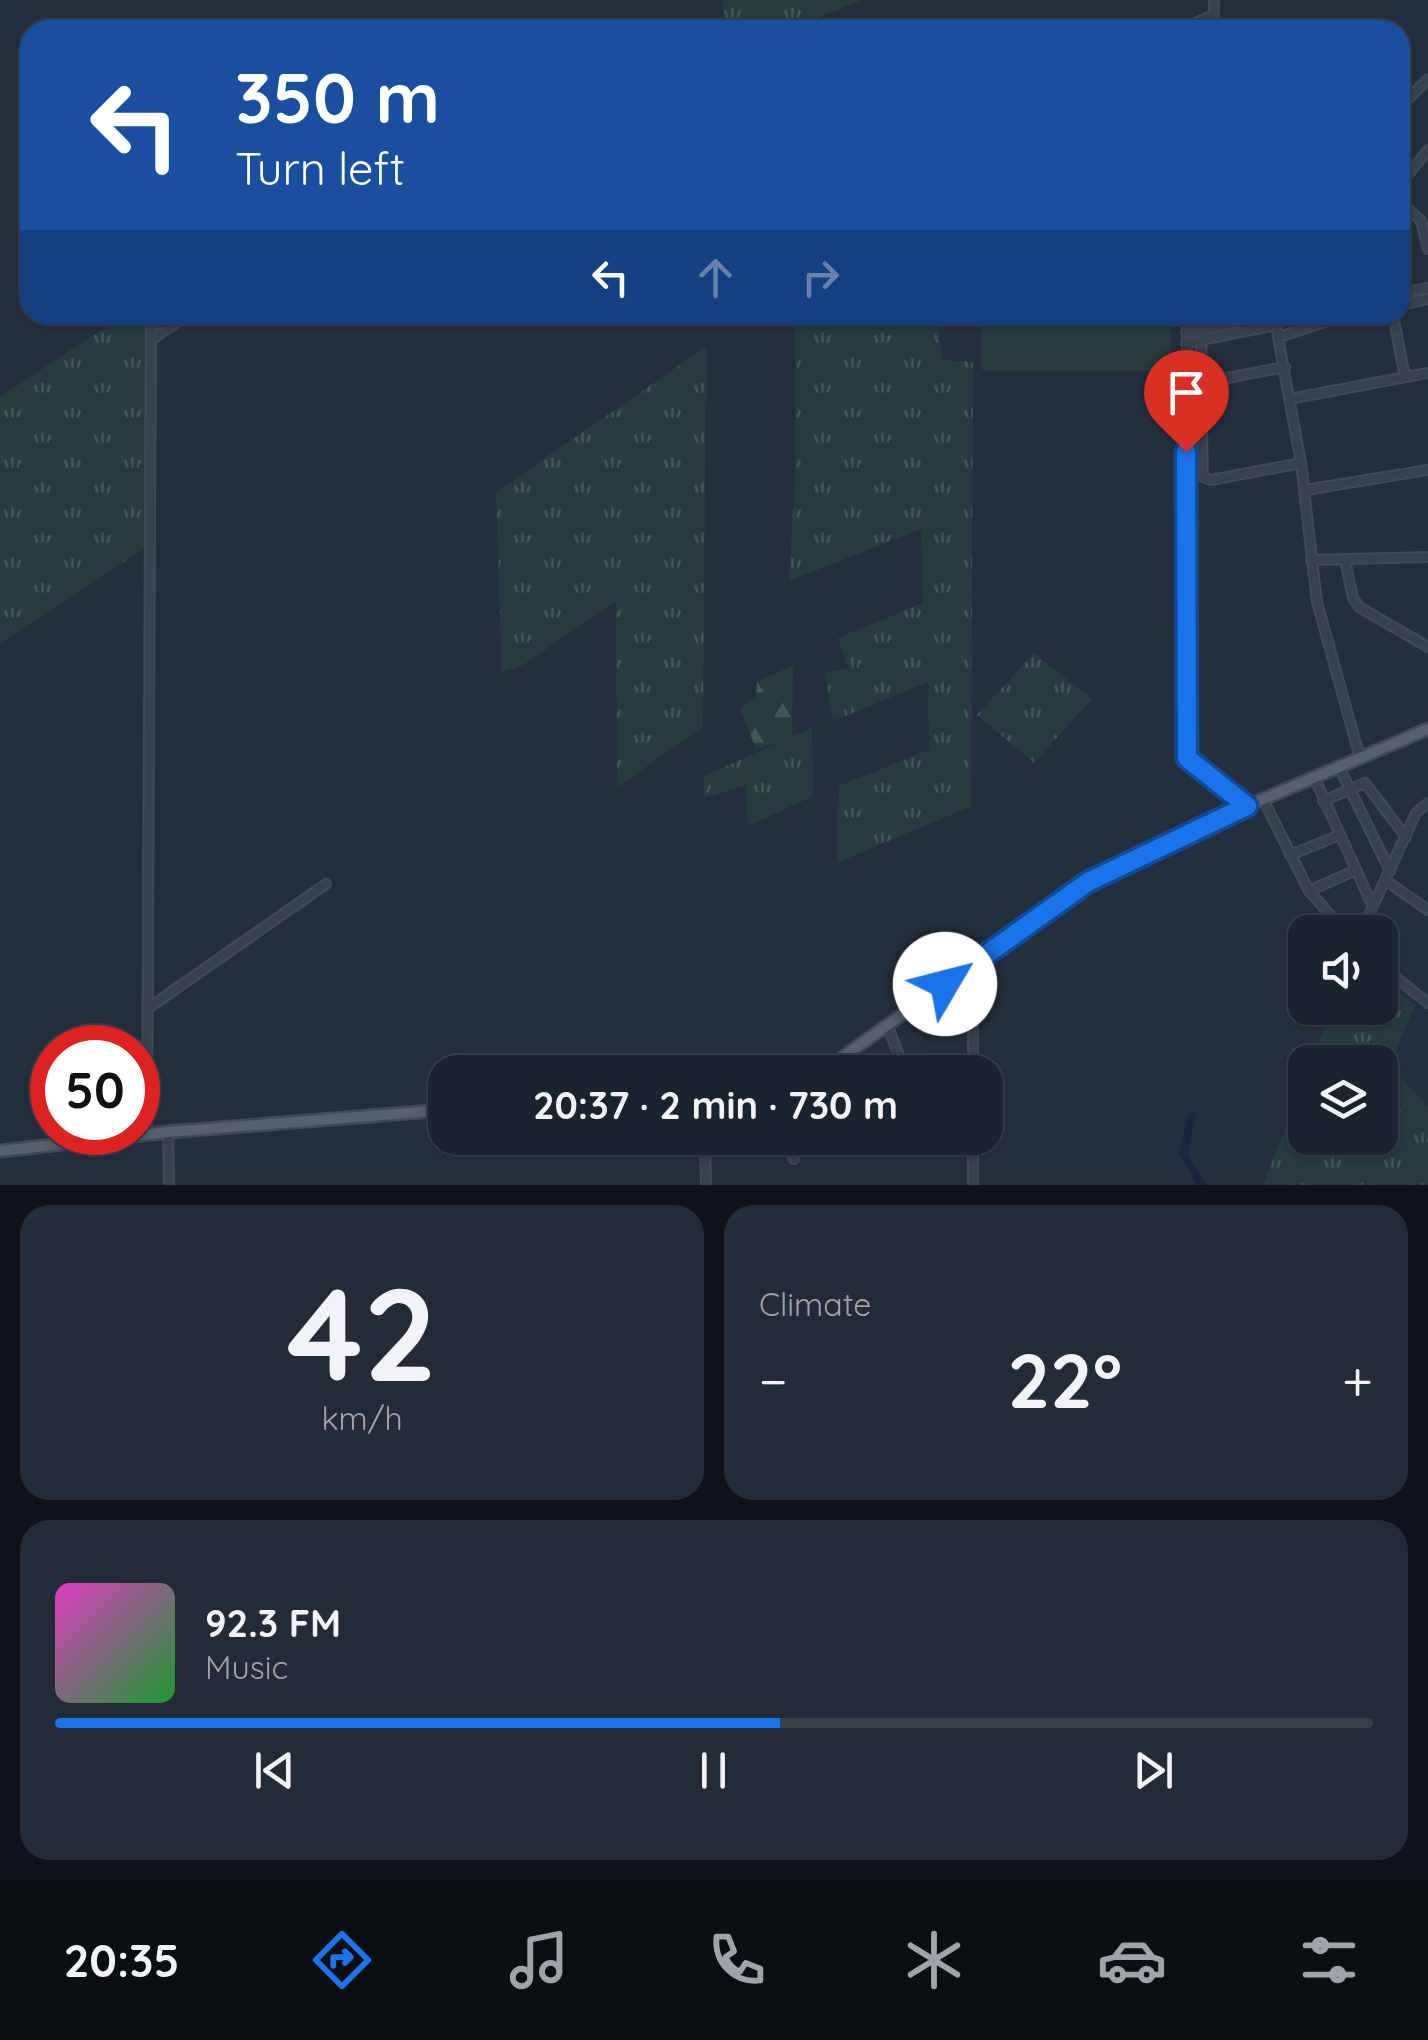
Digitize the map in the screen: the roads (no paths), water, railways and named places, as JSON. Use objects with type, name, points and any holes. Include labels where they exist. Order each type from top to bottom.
[{"type":"main road","points":[[847,1055],[1088,882],[1247,806],[1428,729]]},
{"type":"main road","points":[[160,1133],[428,1111]]},
{"type":"main road","points":[[0,1151],[30,1148]]},
{"type":"street","points":[[1213,20],[1214,0]]},
{"type":"street","points":[[1202,20],[1213,15]]},
{"type":"street","points":[[1410,97],[1428,80]]},
{"type":"street","points":[[1410,172],[1428,150]]},
{"type":"street","points":[[1410,211],[1421,221],[1428,250]]},
{"type":"street","points":[[147,1025],[152,325]]},
{"type":"street","points":[[151,340],[173,325]]},
{"type":"street","points":[[1186,325],[1186,752],[1194,766],[1247,806]]},
{"type":"street","points":[[1202,325],[1203,477],[1211,480],[1301,463]]},
{"type":"street","points":[[1186,338],[1250,325]]},
{"type":"street","points":[[1276,325],[1301,463],[1310,560],[1321,619],[1360,758]]},
{"type":"street","points":[[1279,337],[1307,331],[1314,325]]},
{"type":"street","points":[[1395,325],[1404,377]]},
{"type":"street","points":[[1201,384],[1285,367]]},
{"type":"street","points":[[1290,399],[1428,372]]},
{"type":"street","points":[[1305,490],[1428,470]]},
{"type":"street","points":[[1310,560],[1428,558]]},
{"type":"street","points":[[1345,560],[1353,598],[1360,607],[1428,647]]},
{"type":"street","points":[[1339,767],[1388,876],[1428,910]]},
{"type":"street","points":[[1314,778],[1373,906]]},
{"type":"street","points":[[1324,801],[1365,783],[1406,837]]},
{"type":"street","points":[[1263,799],[1309,891],[1330,915]]},
{"type":"street","points":[[1369,915],[1416,813],[1428,803]]},
{"type":"street","points":[[1290,855],[1340,835]]},
{"type":"street","points":[[1309,891],[1356,870]]},
{"type":"street","points":[[147,1008],[326,884]]},
{"type":"street","points":[[973,962],[973,1055]]},
{"type":"street","points":[[1398,980],[1428,1004]]},
{"type":"street","points":[[888,1027],[899,1055]]},
{"type":"street","points":[[168,1132],[169,1185]]},
{"type":"street","points":[[705,1155],[706,1185]]},
{"type":"street","points":[[792,1155],[794,1159]]},
{"type":"street","points":[[973,1155],[973,1185]]},
{"type":"waterway","points":[[1192,1116],[1183,1154],[1202,1185]]}]
